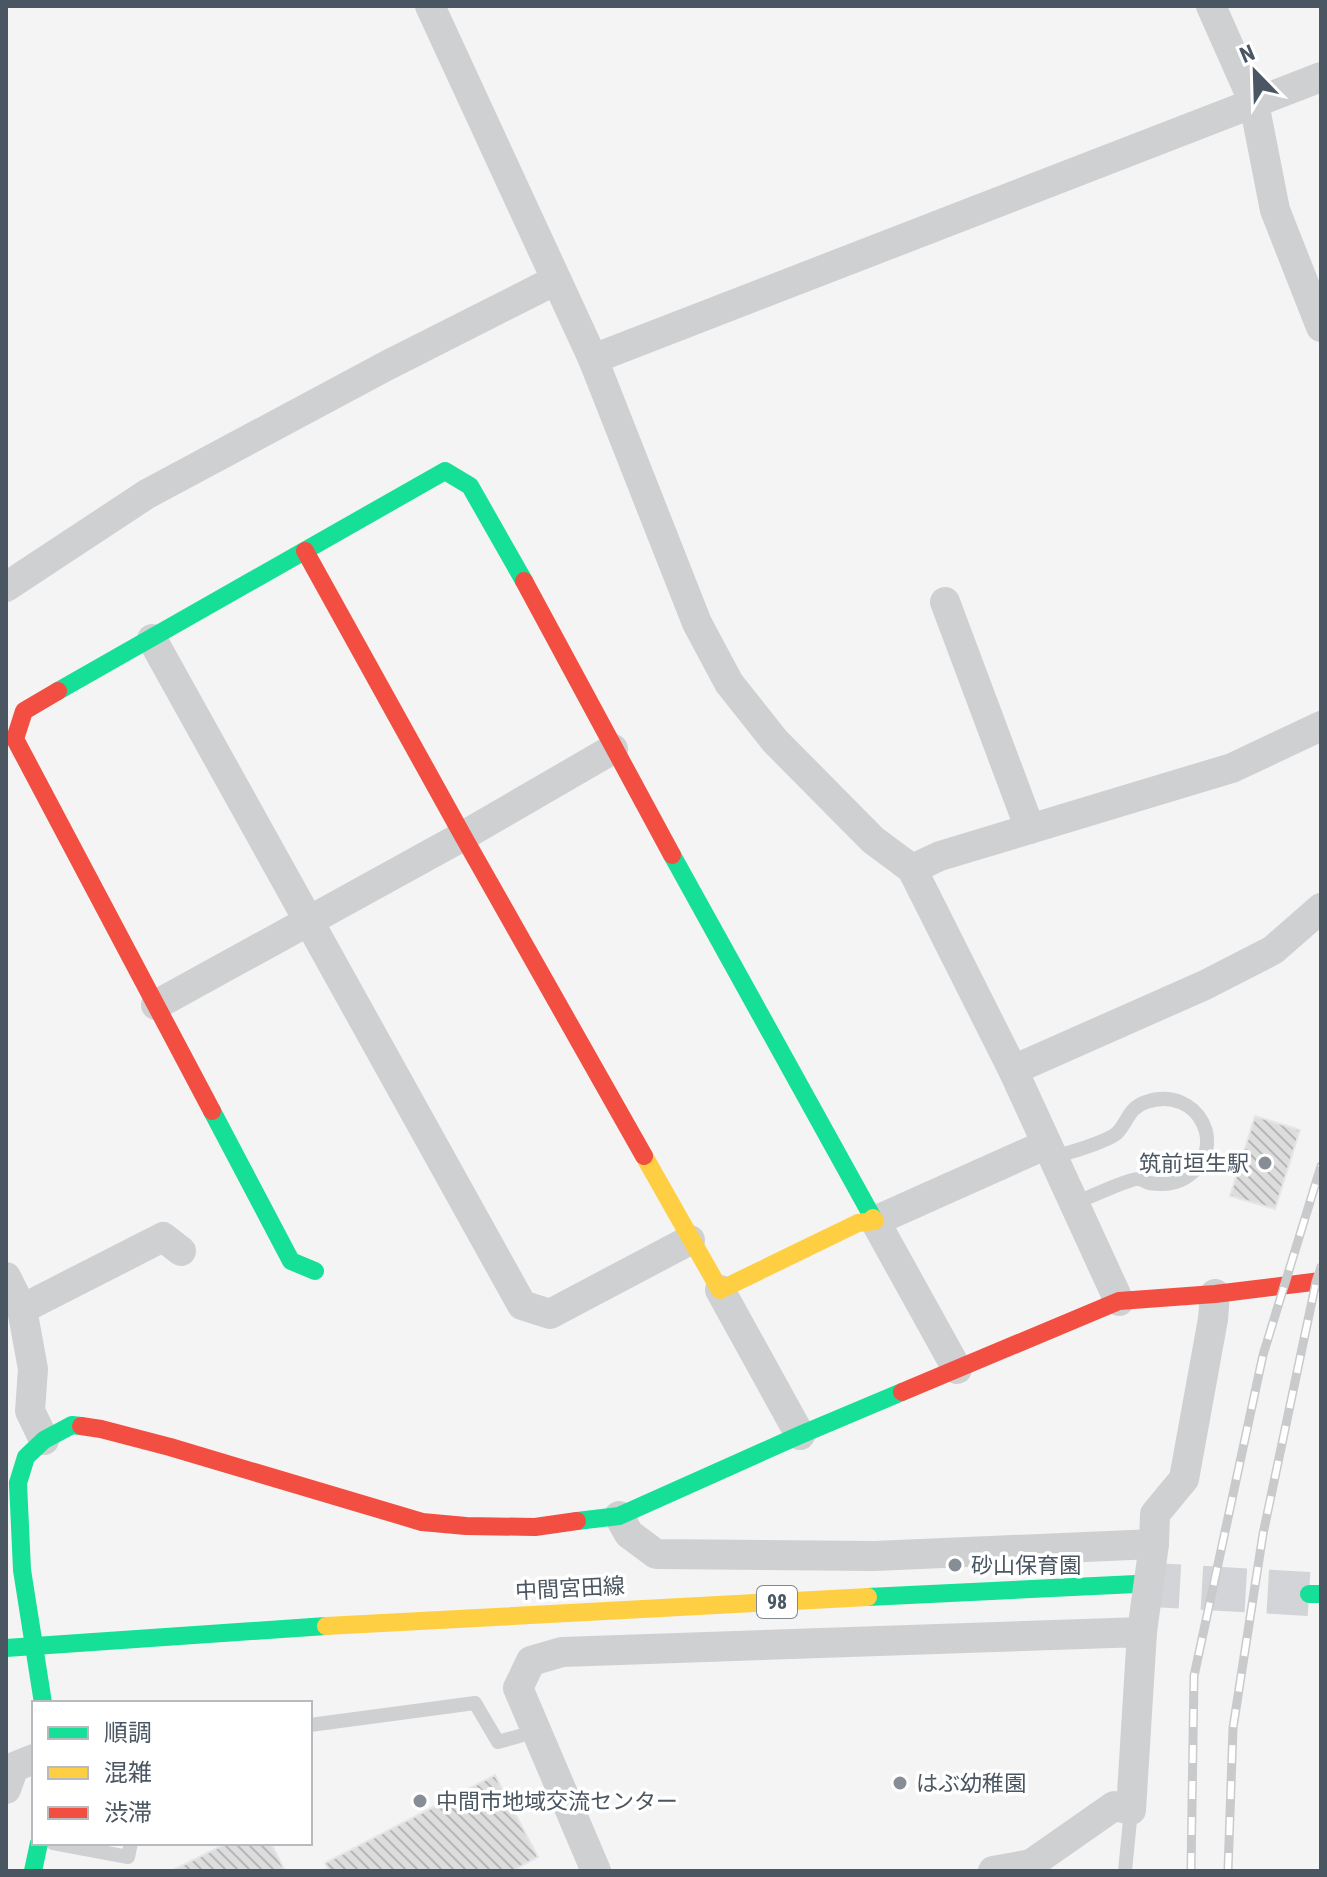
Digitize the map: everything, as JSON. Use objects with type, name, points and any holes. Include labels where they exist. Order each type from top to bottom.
[{"type":"street","points":[[430,6],[593,359],[697,623],[729,683],[775,741],[873,840],[912,869],[1013,1070],[1119,1301]]},
{"type":"street","points":[[1211,6],[1254,103],[1275,210],[1321,327]]},
{"type":"street","points":[[593,359],[1321,77]]},
{"type":"street","points":[[6,587],[147,494],[399,359],[556,280]]},
{"type":"street","points":[[315,1271],[291,1261],[15,739],[24,711],[445,471],[470,486],[504,544],[613,749],[957,1369]]},
{"type":"street","points":[[305,551],[800,1435]]},
{"type":"street","points":[[945,602],[1030,829]]},
{"type":"street","points":[[152,639],[522,1305],[550,1314],[690,1240]]},
{"type":"street","points":[[912,869],[940,856],[1232,768],[1321,726]]},
{"type":"street","points":[[156,1005],[463,836],[613,749]]},
{"type":"street","points":[[1013,1070],[1205,985],[1273,950],[1321,908]]},
{"type":"street","points":[[720,1290],[858,1223],[875,1221],[1050,1151]]},
{"type":"street","points":[[22,1309],[163,1237],[181,1251]]},
{"type":"street","points":[[6,1277],[22,1309],[33,1369],[18,1417],[44,1440]]},
{"type":"street","points":[[43,1701],[22,1570],[18,1483],[26,1457],[44,1440],[72,1425],[101,1429],[170,1447],[422,1522],[535,1527],[619,1516],[800,1435],[1119,1301],[1215,1294],[1321,1281]]},
{"type":"street","points":[[993,1871],[1031,1864],[1114,1806],[1131,1810],[1142,1632],[1155,1514],[1184,1479],[1215,1294]]},
{"type":"street","points":[[619,1516],[629,1534],[656,1554],[874,1556],[1154,1544]]},
{"type":"street","name":"中間宮田線","points":[[6,1648],[417,1620],[1136,1584]]},
{"type":"street","points":[[596,1871],[518,1688],[531,1661],[562,1652],[1142,1632]]},
{"type":"street","points":[[6,1789],[14,1767],[32,1760]]},
{"type":"street","points":[[33,1871],[39,1845]]},
{"type":"lane","points":[[1050,1151],[1116,1134],[1130,1111],[1144,1103],[1164,1099],[1184,1103],[1201,1116],[1207,1133],[1206,1147],[1198,1166],[1184,1178],[1155,1184],[1136,1178],[1075,1203]]},
{"type":"lane","points":[[312,1725],[475,1703],[498,1742],[537,1731]]},
{"type":"lane","points":[[1125,1871],[1131,1810]]},
{"type":"lane","points":[[64,1845],[128,1857],[131,1845]]},
{"type":"building","name":"筑前垣生駅","points":[[1255,1116],[1300,1130],[1275,1209],[1230,1196]]},
{"type":"building","points":[[495,1775],[538,1857],[512,1871],[329,1871],[325,1863]]},
{"type":"building","points":[[223,1845],[272,1845],[285,1871],[171,1871]]},
{"type":"tunnel","points":[[1136,1584],[1309,1594]]},
{"type":"railway","points":[[1191,1871],[1194,1676],[1263,1355],[1321,1166]]},
{"type":"railway","points":[[1228,1871],[1233,1728],[1263,1534],[1321,1267]]},
{"type":"traffic: fast","points":[[58,691],[445,471],[470,486],[524,581]]},
{"type":"traffic: fast","points":[[672,855],[873,1218]]},
{"type":"traffic: fast","points":[[212,1111],[291,1261],[315,1271]]},
{"type":"traffic: fast","points":[[577,1521],[619,1516],[902,1392]]},
{"type":"traffic: fast","points":[[43,1701],[22,1570],[18,1483],[26,1457],[44,1440],[72,1425],[81,1426]]},
{"type":"traffic: fast","points":[[868,1597],[1136,1584]]},
{"type":"traffic: fast","points":[[1309,1594],[1321,1594]]},
{"type":"traffic: fast","points":[[6,1648],[326,1626]]},
{"type":"traffic: fast","points":[[33,1871],[39,1845]]},
{"type":"traffic: slow","points":[[644,1156],[720,1290],[858,1223],[875,1221],[873,1218]]},
{"type":"traffic: slow","points":[[326,1626],[868,1597]]},
{"type":"traffic: jam","points":[[305,551],[644,1156]]},
{"type":"traffic: jam","points":[[524,581],[672,855]]},
{"type":"traffic: jam","points":[[58,691],[24,711],[15,739],[212,1111]]},
{"type":"traffic: jam","points":[[902,1392],[1119,1301],[1215,1294],[1321,1281]]},
{"type":"traffic: jam","points":[[81,1426],[170,1447],[422,1522],[535,1527],[577,1521]]},
{"type":"place","name":"筑前垣生駅","points":[[1265,1163]]},
{"type":"place","name":"砂山保育園","points":[[955,1565]]},
{"type":"place","name":"はぶ幼稚園","points":[[900,1783]]},
{"type":"place","name":"中間市地域交流センター","points":[[420,1801]]}]
